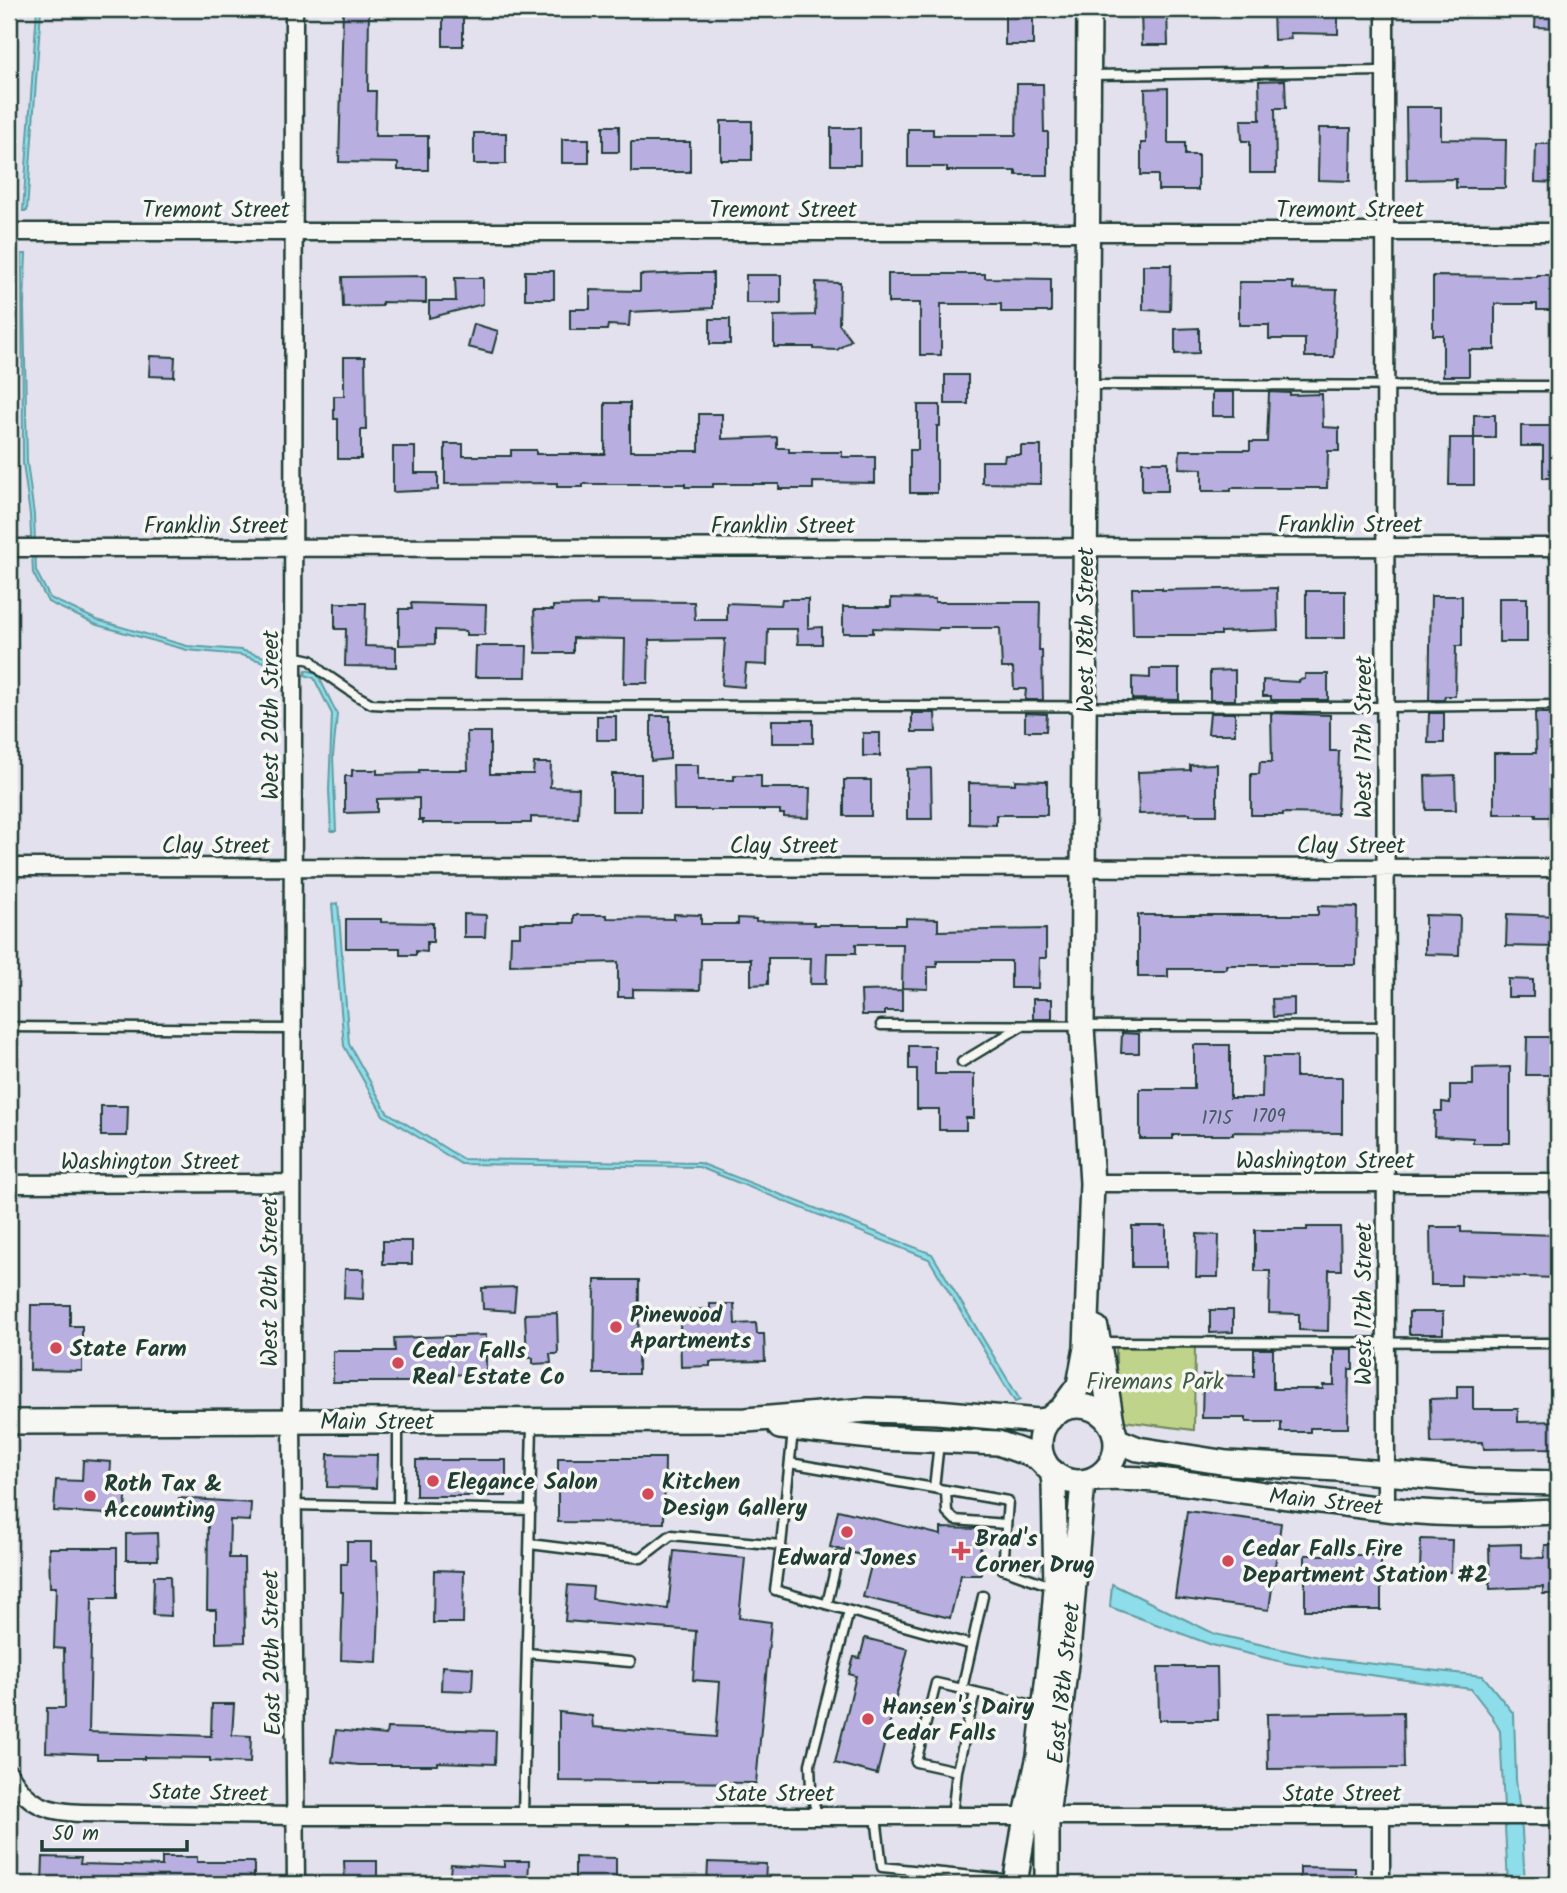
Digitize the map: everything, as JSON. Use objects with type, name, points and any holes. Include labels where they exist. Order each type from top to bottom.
[{"type":"main road","name":"West 18th Street","points":[[1055,1415],[1079,1385],[1086,1348],[1091,1250],[1091,1183],[1082,1027],[1089,9]]},
{"type":"main road","name":"West 18th Street","points":[[1091,1250],[1097,1342],[1114,1434]]},
{"type":"main road","points":[[1073,1407],[1086,1407],[1097,1411],[1106,1419],[1114,1434],[1115,1452],[1111,1463],[1104,1472],[1089,1481],[1070,1482],[1058,1477],[1042,1456],[1040,1443],[1043,1430],[1055,1415],[1073,1407]]},
{"type":"main road","name":"Main Street","points":[[9,1422],[746,1420],[869,1410],[937,1412],[1039,1421],[1055,1415]]},
{"type":"main road","name":"Main Street","points":[[746,1420],[794,1429],[880,1438],[999,1443],[1037,1457],[1050,1469]]},
{"type":"main road","name":"Main Street","points":[[1114,1434],[1138,1449],[1227,1463],[1478,1481],[1558,1483]]},
{"type":"main road","name":"East 18th Street","points":[[1047,1884],[1037,1816],[1039,1756],[1056,1587],[1054,1483],[1050,1469]]},
{"type":"main road","name":"Main Street","points":[[1089,1481],[1124,1477],[1167,1480],[1386,1508],[1472,1514],[1558,1512]]},
{"type":"main road","name":"East 18th Street","points":[[1015,1882],[1037,1816],[1069,1640],[1089,1481]]},
{"type":"street","name":"West 20th Street","points":[[292,1422],[294,9]]},
{"type":"street","name":"West 17th Street","points":[[1385,9],[1386,1508]]},
{"type":"street","name":"Tremont Street","points":[[9,232],[1558,232]]},
{"type":"street","name":"Franklin Street","points":[[15,548],[1558,547]]},
{"type":"street","name":"Clay Street","points":[[9,867],[1558,868]]},
{"type":"street","name":"Washington Street","points":[[9,1184],[292,1183]]},
{"type":"street","name":"Washington Street","points":[[1091,1183],[1558,1183]]},
{"type":"street","name":"East 20th Street","points":[[292,1422],[296,1884]]},
{"type":"street","name":"State Street","points":[[9,1773],[16,1787],[28,1797],[43,1808],[60,1813],[295,1816],[1558,1816]]},
{"type":"street","points":[[1381,1816],[1381,1884]]},
{"type":"lane","points":[[1089,75],[1385,71]]},
{"type":"lane","points":[[1086,385],[1558,386]]},
{"type":"lane","points":[[293,656],[311,660],[321,671],[359,697],[372,704],[381,705],[1558,705]]},
{"type":"lane","points":[[881,1025],[1385,1027]]},
{"type":"lane","points":[[9,1027],[292,1029]]},
{"type":"lane","points":[[962,1062],[1020,1027]]},
{"type":"lane","points":[[1097,1342],[1558,1343]]},
{"type":"lane","points":[[398,1421],[398,1507]]},
{"type":"lane","points":[[523,1816],[533,1421]]},
{"type":"lane","points":[[794,1429],[775,1590],[972,1645]]},
{"type":"lane","points":[[934,1488],[939,1440]]},
{"type":"lane","points":[[790,1463],[1008,1501],[1003,1569],[1056,1587]]},
{"type":"lane","points":[[946,1490],[947,1512],[955,1520],[1006,1524]]},
{"type":"lane","points":[[292,1505],[531,1510]]},
{"type":"lane","points":[[530,1544],[641,1558],[671,1535],[781,1545]]},
{"type":"lane","points":[[827,1604],[838,1557]]},
{"type":"lane","points":[[962,1689],[983,1596]]},
{"type":"lane","points":[[817,1816],[811,1789],[810,1764],[849,1611]]},
{"type":"lane","points":[[527,1653],[631,1662]]},
{"type":"lane","points":[[957,1771],[916,1762],[936,1683],[1044,1707]]},
{"type":"lane","points":[[952,1816],[957,1771],[975,1693]]},
{"type":"lane","points":[[876,1816],[882,1867],[1015,1882]]},
{"type":"lane","points":[[923,1884],[924,1872]]},
{"type":"green space","name":"Firemans Park","points":[[1195,1342],[1194,1430],[1116,1420],[1116,1343]]},
{"type":"water","points":[[37,9],[41,9],[27,211],[23,211]]},
{"type":"water","points":[[22,254],[26,254],[24,306],[27,462],[34,515],[36,571],[50,598],[97,620],[187,646],[241,650],[268,658],[267,663],[241,655],[187,650],[97,625],[48,602],[33,573],[30,515],[23,463]]},
{"type":"water","points":[[306,670],[317,673],[337,714],[333,756],[336,831],[331,831],[329,790],[332,714],[314,678],[305,675]]},
{"type":"water","points":[[338,903],[349,1044],[387,1112],[463,1159],[700,1163],[932,1254],[1020,1400],[1015,1402],[929,1259],[699,1167],[461,1164],[383,1115],[344,1046],[332,904]]},
{"type":"water","points":[[1112,1584],[1215,1634],[1320,1658],[1483,1676],[1514,1714],[1516,1779],[1525,1884],[1508,1884],[1500,1731],[1471,1689],[1291,1664],[1212,1645],[1110,1607]]},
{"type":"building","points":[[343,9],[369,9],[368,91],[376,91],[375,136],[428,136],[428,170],[398,170],[398,163],[339,162]]},
{"type":"building","points":[[1005,9],[1033,9],[1033,45],[1005,45]]},
{"type":"building","points":[[1141,9],[1167,9],[1168,45],[1142,45]]},
{"type":"building","points":[[1273,9],[1338,9],[1338,34],[1290,33],[1291,39],[1274,40]]},
{"type":"building","points":[[1536,9],[1558,9],[1558,28],[1535,27]]},
{"type":"building","points":[[443,18],[463,18],[463,46],[443,46]]},
{"type":"building","points":[[1285,80],[1286,108],[1275,108],[1276,173],[1250,173],[1250,141],[1242,141],[1241,120],[1260,120],[1259,81]]},
{"type":"building","points":[[1017,84],[1043,84],[1044,132],[1048,132],[1048,175],[1016,175],[1016,171],[947,171],[947,167],[908,167],[908,129],[933,129],[933,135],[1016,135]]},
{"type":"building","points":[[1168,88],[1168,143],[1185,143],[1185,155],[1198,155],[1198,190],[1158,190],[1158,175],[1141,175],[1141,143],[1146,143],[1145,89]]},
{"type":"building","points":[[1406,107],[1441,107],[1441,139],[1506,140],[1505,188],[1456,188],[1456,179],[1407,180]]},
{"type":"building","points":[[721,121],[752,121],[752,160],[721,160]]},
{"type":"building","points":[[603,126],[619,126],[619,152],[603,152]]},
{"type":"building","points":[[831,128],[860,128],[860,165],[831,165]]},
{"type":"building","points":[[1319,128],[1351,128],[1350,181],[1318,180]]},
{"type":"building","points":[[474,133],[506,133],[506,164],[474,164]]},
{"type":"building","points":[[562,139],[589,139],[589,163],[562,163]]},
{"type":"building","points":[[631,142],[690,142],[690,172],[631,172]]},
{"type":"building","points":[[1536,144],[1558,144],[1558,183],[1535,182]]},
{"type":"building","points":[[1143,265],[1171,265],[1170,311],[1143,310]]},
{"type":"building","points":[[525,271],[554,271],[554,299],[525,299]]},
{"type":"building","points":[[713,273],[713,308],[630,312],[629,326],[608,325],[607,330],[570,330],[570,309],[590,309],[590,290],[640,291],[640,275]]},
{"type":"building","points":[[888,274],[985,274],[985,278],[1051,279],[1051,312],[1001,312],[1001,304],[941,304],[941,355],[920,355],[920,303],[888,303]]},
{"type":"building","points":[[746,275],[781,275],[781,303],[746,303]]},
{"type":"building","points":[[1558,275],[1558,310],[1537,310],[1537,304],[1495,304],[1495,350],[1469,350],[1469,376],[1443,376],[1443,335],[1433,335],[1433,276]]},
{"type":"building","points":[[426,276],[426,303],[382,302],[382,306],[343,307],[342,277]]},
{"type":"building","points":[[455,278],[483,278],[483,304],[429,318],[429,301],[456,301]]},
{"type":"building","points":[[816,282],[840,283],[839,324],[851,340],[837,350],[774,347],[774,316],[815,315]]},
{"type":"building","points":[[1239,282],[1293,282],[1293,289],[1337,290],[1334,357],[1305,357],[1305,339],[1269,339],[1269,325],[1239,325]]},
{"type":"building","points":[[710,319],[730,319],[730,344],[710,344]]},
{"type":"building","points":[[474,324],[498,331],[492,353],[468,347]]},
{"type":"building","points":[[1199,328],[1199,353],[1175,354],[1175,329]]},
{"type":"building","points":[[150,356],[175,357],[174,377],[149,376]]},
{"type":"building","points":[[344,357],[365,357],[366,430],[361,430],[361,459],[338,459],[338,419],[334,419],[334,396],[344,396]]},
{"type":"building","points":[[945,375],[968,375],[968,404],[945,404]]},
{"type":"building","points":[[1212,392],[1234,392],[1234,416],[1212,416]]},
{"type":"building","points":[[1269,392],[1290,395],[1322,394],[1323,427],[1339,428],[1339,451],[1328,451],[1327,488],[1231,488],[1231,491],[1202,491],[1202,469],[1179,468],[1180,450],[1250,450],[1250,442],[1267,442]]},
{"type":"building","points":[[605,403],[630,403],[630,451],[699,451],[699,414],[722,414],[722,439],[777,437],[777,448],[789,448],[789,452],[842,452],[842,457],[875,457],[875,483],[813,482],[813,489],[779,489],[779,484],[713,484],[713,487],[685,487],[685,484],[583,484],[583,487],[557,487],[557,483],[445,484],[445,444],[463,444],[463,456],[511,456],[511,450],[536,450],[536,454],[605,454]]},
{"type":"building","points":[[918,405],[940,405],[940,426],[937,426],[937,493],[910,493],[910,450],[918,450]]},
{"type":"building","points":[[1474,415],[1495,415],[1495,438],[1474,438]]},
{"type":"building","points":[[1521,426],[1558,426],[1558,478],[1543,478],[1543,446],[1521,446]]},
{"type":"building","points":[[1450,438],[1474,438],[1474,485],[1449,485]]},
{"type":"building","points":[[1021,446],[1041,446],[1041,484],[982,483],[982,461],[1004,461],[1005,455],[1021,455]]},
{"type":"building","points":[[393,447],[415,447],[415,473],[438,473],[438,490],[393,492]]},
{"type":"building","points":[[1142,462],[1168,462],[1168,491],[1142,491]]},
{"type":"building","points":[[1132,588],[1277,588],[1278,630],[1221,632],[1221,635],[1133,635]]},
{"type":"building","points":[[1306,591],[1345,591],[1345,638],[1306,638]]},
{"type":"building","points":[[1431,596],[1462,596],[1462,646],[1456,646],[1455,696],[1445,696],[1444,700],[1429,700]]},
{"type":"building","points":[[891,598],[935,599],[935,602],[1040,602],[1039,650],[1042,650],[1043,700],[1025,700],[1026,689],[1014,689],[1013,668],[1002,668],[1000,628],[873,628],[873,633],[843,633],[843,607],[891,607]]},
{"type":"building","points":[[1499,598],[1527,598],[1527,642],[1499,642]]},
{"type":"building","points":[[782,599],[808,599],[808,628],[822,627],[822,644],[798,644],[797,629],[768,629],[767,665],[746,664],[744,687],[722,685],[725,639],[649,640],[648,683],[624,683],[625,639],[573,638],[573,653],[536,653],[534,610],[553,610],[553,606],[597,605],[597,601],[694,602],[695,620],[727,620],[727,603],[781,605]]},
{"type":"building","points":[[335,603],[366,603],[365,646],[396,647],[396,667],[345,666],[346,629],[335,629]]},
{"type":"building","points":[[411,603],[486,605],[485,635],[435,630],[435,644],[399,645],[399,609],[412,609]]},
{"type":"building","points":[[476,646],[527,646],[526,677],[475,677]]},
{"type":"building","points":[[1150,669],[1179,669],[1179,700],[1132,699],[1132,677],[1150,678]]},
{"type":"building","points":[[1235,670],[1235,700],[1210,700],[1210,671]]},
{"type":"building","points":[[1305,674],[1328,674],[1328,700],[1271,700],[1271,696],[1263,696],[1263,680],[1299,682],[1305,679]]},
{"type":"building","points":[[912,713],[935,713],[936,732],[912,732]]},
{"type":"building","points":[[1025,713],[1047,714],[1046,731],[1025,731]]},
{"type":"building","points":[[1210,713],[1235,713],[1235,734],[1208,734]]},
{"type":"building","points":[[1271,713],[1330,715],[1330,751],[1339,751],[1337,814],[1251,815],[1251,774],[1259,774],[1260,762],[1272,762]]},
{"type":"building","points":[[1429,713],[1444,713],[1444,743],[1428,743]]},
{"type":"building","points":[[1535,713],[1558,713],[1558,817],[1494,814],[1494,753],[1536,753]]},
{"type":"building","points":[[597,716],[616,716],[616,740],[597,740]]},
{"type":"building","points":[[651,716],[670,716],[670,759],[651,761]]},
{"type":"building","points":[[772,720],[813,720],[813,743],[772,743]]},
{"type":"building","points":[[467,732],[490,732],[490,774],[533,774],[534,763],[551,763],[550,787],[579,788],[578,818],[531,817],[531,823],[423,823],[423,820],[419,820],[419,798],[377,799],[377,812],[345,813],[345,776],[352,776],[352,770],[377,770],[377,774],[419,773],[419,770],[468,770]]},
{"type":"building","points":[[863,733],[880,733],[880,756],[863,756]]},
{"type":"building","points":[[1217,764],[1217,815],[1139,814],[1138,772],[1190,770],[1190,765]]},
{"type":"building","points":[[673,765],[698,765],[698,780],[734,780],[734,775],[761,775],[761,788],[810,788],[809,818],[784,817],[780,810],[674,810]]},
{"type":"building","points":[[931,768],[932,819],[907,819],[907,769]]},
{"type":"building","points":[[612,774],[641,774],[641,811],[612,811]]},
{"type":"building","points":[[1455,775],[1456,810],[1426,810],[1425,776]]},
{"type":"building","points":[[844,780],[871,780],[871,816],[844,816]]},
{"type":"building","points":[[1015,780],[1047,781],[1047,815],[996,815],[996,825],[969,824],[969,783],[1015,784]]},
{"type":"building","points":[[1318,906],[1357,907],[1356,965],[1226,965],[1226,969],[1168,969],[1168,977],[1138,977],[1138,915],[1318,915]]},
{"type":"building","points":[[464,914],[486,915],[485,937],[464,937]]},
{"type":"building","points":[[674,914],[701,915],[701,924],[738,924],[738,918],[814,922],[814,925],[906,925],[906,918],[938,919],[938,931],[1046,929],[1046,958],[1039,958],[1038,988],[1011,988],[1011,961],[937,961],[937,967],[928,967],[928,989],[902,988],[903,944],[856,944],[856,953],[827,953],[826,984],[810,984],[811,958],[768,958],[768,984],[751,985],[751,959],[701,959],[700,990],[633,989],[633,997],[618,997],[618,962],[510,965],[511,936],[520,936],[520,923],[574,923],[574,915],[674,919]]},
{"type":"building","points":[[1507,914],[1558,916],[1558,947],[1506,946]]},
{"type":"building","points":[[1425,915],[1460,916],[1459,955],[1425,954]]},
{"type":"building","points":[[346,919],[433,923],[433,942],[427,942],[427,952],[416,951],[416,955],[400,955],[400,948],[346,948]]},
{"type":"building","points":[[1508,979],[1533,980],[1533,997],[1508,997]]},
{"type":"building","points":[[902,990],[902,1011],[885,1011],[885,1015],[862,1015],[861,991]]},
{"type":"building","points":[[1294,998],[1294,1016],[1273,1017],[1272,999]]},
{"type":"building","points":[[1033,999],[1052,999],[1052,1019],[1033,1019]]},
{"type":"building","points":[[1122,1033],[1139,1034],[1139,1053],[1121,1053]]},
{"type":"building","points":[[1527,1037],[1554,1037],[1554,1075],[1526,1075]]},
{"type":"building","points":[[1194,1045],[1230,1045],[1230,1098],[1262,1098],[1263,1057],[1296,1057],[1296,1077],[1342,1077],[1342,1133],[1233,1132],[1233,1135],[1173,1135],[1173,1139],[1140,1139],[1140,1089],[1194,1089]]},
{"type":"building","points":[[909,1046],[935,1046],[935,1074],[974,1074],[974,1118],[966,1118],[966,1130],[939,1130],[939,1109],[917,1109],[917,1069],[909,1069]]},
{"type":"building","points":[[1510,1067],[1510,1143],[1473,1143],[1473,1138],[1434,1136],[1435,1111],[1442,1111],[1442,1102],[1450,1103],[1450,1085],[1473,1085],[1473,1068]]},
{"type":"building","points":[[101,1106],[128,1106],[127,1136],[101,1136]]},
{"type":"building","points":[[1132,1226],[1166,1226],[1166,1267],[1132,1267]]},
{"type":"building","points":[[1307,1227],[1340,1227],[1341,1270],[1329,1270],[1328,1331],[1299,1330],[1299,1314],[1269,1313],[1270,1271],[1255,1271],[1255,1230],[1307,1230]]},
{"type":"building","points":[[1430,1227],[1461,1227],[1461,1232],[1558,1235],[1558,1278],[1461,1275],[1461,1285],[1431,1285]]},
{"type":"building","points":[[1197,1234],[1219,1235],[1218,1277],[1196,1277]]},
{"type":"building","points":[[383,1241],[412,1241],[412,1264],[383,1264]]},
{"type":"building","points":[[345,1269],[364,1269],[363,1299],[344,1298]]},
{"type":"building","name":"Pinewood Apartments","points":[[595,1280],[639,1280],[638,1374],[594,1374]]},
{"type":"building","points":[[516,1287],[514,1311],[483,1309],[482,1288]]},
{"type":"building","points":[[710,1304],[734,1304],[735,1324],[756,1323],[757,1334],[764,1334],[765,1361],[710,1362],[710,1366],[681,1367],[680,1320],[689,1320],[688,1310],[710,1309]]},
{"type":"building","name":"State Farm","points":[[31,1305],[70,1305],[70,1326],[82,1326],[82,1371],[30,1370]]},
{"type":"building","points":[[1210,1310],[1233,1310],[1233,1332],[1210,1333]]},
{"type":"building","points":[[1409,1312],[1443,1312],[1443,1334],[1409,1334]]},
{"type":"building","points":[[557,1313],[558,1354],[550,1354],[551,1363],[533,1364],[533,1358],[527,1358],[525,1314]]},
{"type":"building","points":[[486,1335],[486,1374],[430,1375],[430,1382],[333,1382],[333,1351],[395,1351],[394,1338]]},
{"type":"building","points":[[1254,1349],[1273,1349],[1273,1389],[1323,1389],[1323,1385],[1334,1385],[1334,1349],[1353,1349],[1353,1369],[1349,1369],[1348,1428],[1310,1428],[1310,1432],[1281,1432],[1281,1422],[1246,1422],[1246,1418],[1202,1418],[1203,1375],[1254,1376]]},
{"type":"building","points":[[1457,1386],[1473,1386],[1473,1409],[1518,1409],[1518,1422],[1558,1421],[1558,1448],[1484,1449],[1483,1442],[1431,1443],[1430,1399],[1457,1398]]},
{"type":"building","points":[[328,1454],[377,1455],[376,1488],[327,1487]]},
{"type":"building","points":[[558,1458],[665,1458],[664,1523],[558,1522]]},
{"type":"building","name":"Roth Tax & Accounting","points":[[83,1460],[111,1462],[110,1479],[127,1480],[125,1515],[54,1511],[56,1480],[82,1481]]},
{"type":"building","points":[[416,1460],[506,1460],[506,1496],[416,1496]]},
{"type":"building","points":[[179,1498],[251,1503],[250,1521],[230,1520],[229,1558],[244,1558],[245,1642],[216,1643],[216,1610],[207,1610],[208,1518],[178,1516]]},
{"type":"building","points":[[838,1510],[941,1535],[941,1528],[980,1529],[981,1575],[961,1575],[950,1618],[863,1597],[873,1558],[830,1547]]},
{"type":"building","name":"Cedar Falls Fire Department Station #2","points":[[1187,1511],[1281,1523],[1269,1610],[1175,1598]]},
{"type":"building","points":[[157,1533],[158,1560],[126,1560],[126,1534]]},
{"type":"building","points":[[1421,1539],[1452,1540],[1451,1572],[1420,1571]]},
{"type":"building","points":[[347,1542],[371,1542],[371,1561],[377,1561],[377,1662],[341,1660],[341,1564],[347,1564]]},
{"type":"building","points":[[1521,1544],[1521,1557],[1544,1558],[1545,1545],[1558,1545],[1558,1594],[1543,1594],[1543,1587],[1490,1589],[1489,1545]]},
{"type":"building","points":[[49,1548],[117,1548],[117,1598],[92,1598],[89,1732],[211,1736],[212,1704],[234,1704],[232,1735],[251,1736],[250,1763],[210,1761],[210,1758],[97,1759],[97,1754],[46,1752],[47,1708],[65,1708],[64,1649],[54,1648],[56,1587],[50,1587]]},
{"type":"building","points":[[674,1551],[745,1558],[739,1618],[771,1622],[756,1783],[559,1781],[559,1712],[592,1716],[593,1727],[716,1737],[720,1682],[693,1680],[696,1631],[565,1621],[568,1585],[593,1587],[592,1599],[668,1609]]},
{"type":"building","points":[[1305,1555],[1381,1555],[1381,1610],[1305,1610]]},
{"type":"building","points":[[434,1570],[464,1571],[463,1623],[433,1623]]},
{"type":"building","points":[[154,1576],[170,1576],[171,1616],[153,1615]]},
{"type":"building","name":"Hansen's Dairy Cedar Falls","points":[[865,1638],[908,1649],[877,1774],[835,1763],[856,1676],[849,1674],[854,1657],[860,1658]]},
{"type":"building","points":[[442,1666],[473,1668],[472,1691],[441,1690]]},
{"type":"building","points":[[1158,1667],[1217,1667],[1218,1720],[1159,1720]]},
{"type":"building","points":[[1403,1712],[1404,1768],[1268,1769],[1267,1714]]},
{"type":"building","points":[[387,1728],[496,1731],[495,1764],[437,1762],[437,1765],[359,1765],[332,1762],[336,1730],[386,1735]]},
{"type":"building","points":[[43,1857],[81,1858],[80,1864],[162,1866],[162,1857],[197,1857],[197,1862],[254,1862],[254,1884],[42,1884]]},
{"type":"building","points":[[575,1857],[616,1858],[616,1884],[575,1884]]},
{"type":"building","points":[[344,1861],[377,1861],[377,1884],[345,1884]]},
{"type":"building","points":[[504,1861],[529,1861],[528,1884],[449,1884],[451,1864],[504,1867]]},
{"type":"building","points":[[708,1862],[766,1864],[765,1884],[707,1884]]},
{"type":"building","points":[[1300,1867],[1355,1868],[1355,1884],[1300,1884]]},
{"type":"place","name":"Pinewood Apartments","points":[[616,1327]]},
{"type":"place","name":"State Farm","points":[[56,1348]]},
{"type":"place","name":"Cedar Falls Real Estate Co","points":[[398,1363]]},
{"type":"place","name":"Elegance Salon","points":[[433,1481]]},
{"type":"place","name":"Kitchen Design Gallery","points":[[648,1494]]},
{"type":"place","name":"Roth Tax & Accounting","points":[[90,1496]]},
{"type":"place","name":"Edward Jones","points":[[847,1532]]},
{"type":"place","name":"Brad's Corner Drug","points":[[961,1551]]},
{"type":"place","name":"Cedar Falls Fire Department Station #2","points":[[1228,1561]]},
{"type":"place","name":"Hansen's Dairy Cedar Falls","points":[[868,1719]]}]
